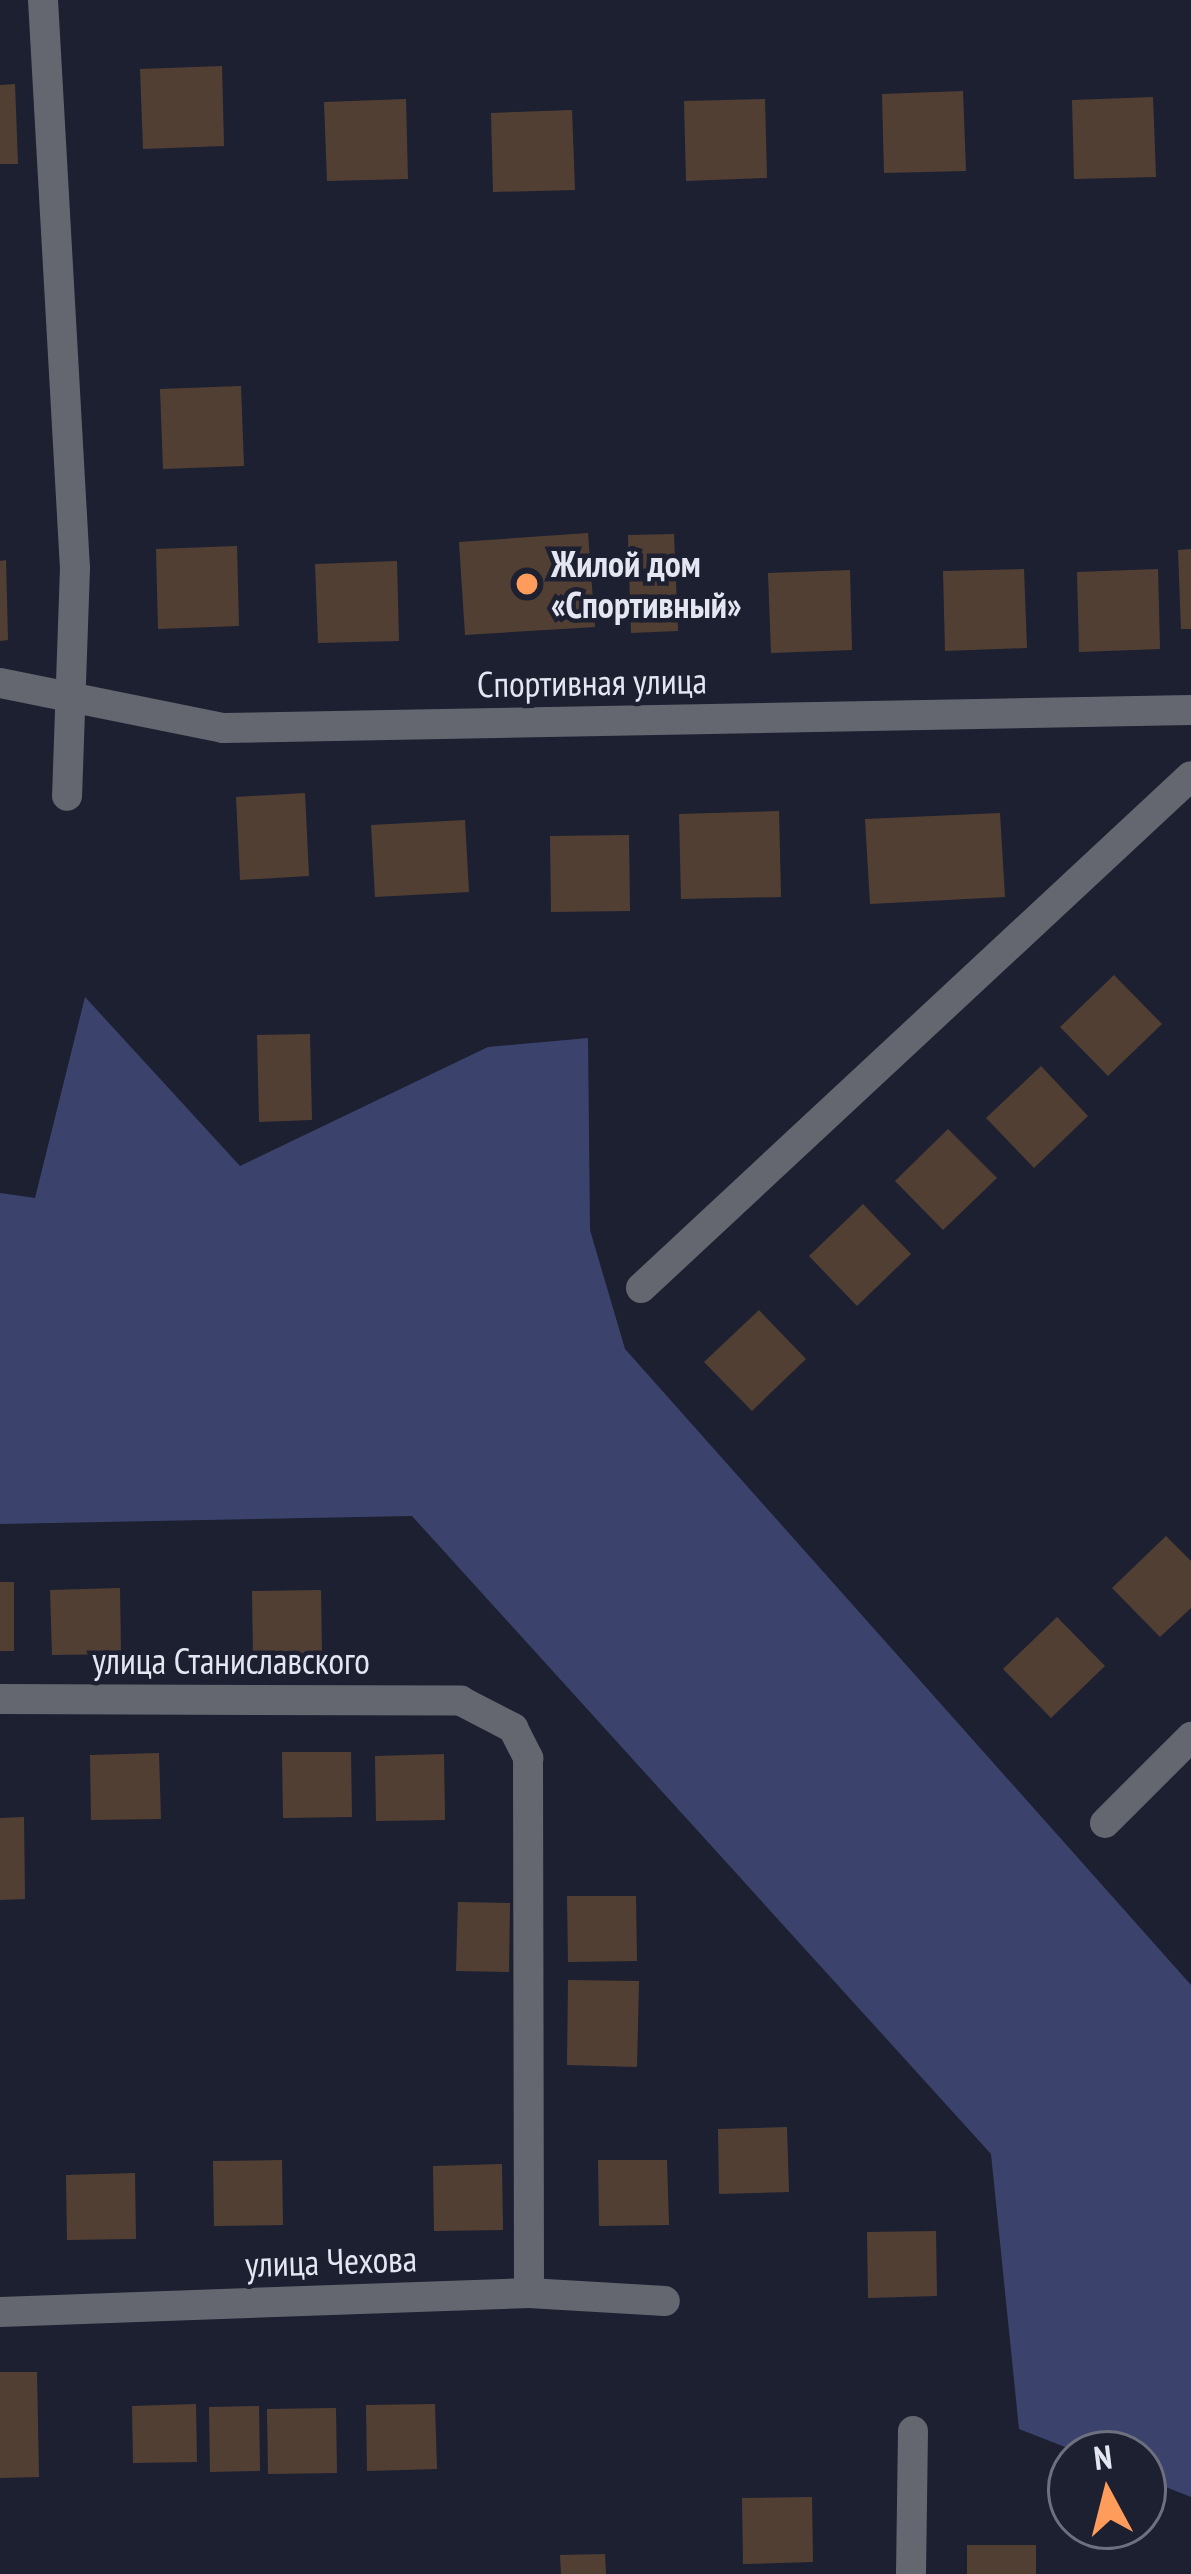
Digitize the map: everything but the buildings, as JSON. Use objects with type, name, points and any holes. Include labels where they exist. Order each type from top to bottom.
[{"type":"street","points":[[43,0],[72,484],[67,796]]},
{"type":"street","name":"Спортивная улица","points":[[0,683],[70,690],[224,728],[1191,710]]},
{"type":"street","points":[[641,1288],[1191,776]]},
{"type":"street","name":"улица Станиславского","points":[[0,1699],[461,1701],[495,1709],[528,1758],[529,2293]]},
{"type":"street","points":[[1105,1823],[1191,1737]]},
{"type":"street","name":"улица Чехова","points":[[0,2312],[529,2293],[665,2301]]},
{"type":"street","points":[[910,2574],[914,2431]]},
{"type":"shaded area","points":[[85,997],[240,1166],[488,1047],[588,1038],[590,1230],[625,1349],[1191,1985],[1191,2497],[1167,2488],[1167,2430],[1047,2430],[1047,2440],[1019,2429],[991,2154],[412,1516],[0,1524],[0,1193],[35,1198]]},
{"type":"place","name":"Жилой дом «Спортивный»","points":[[527,584]]}]
